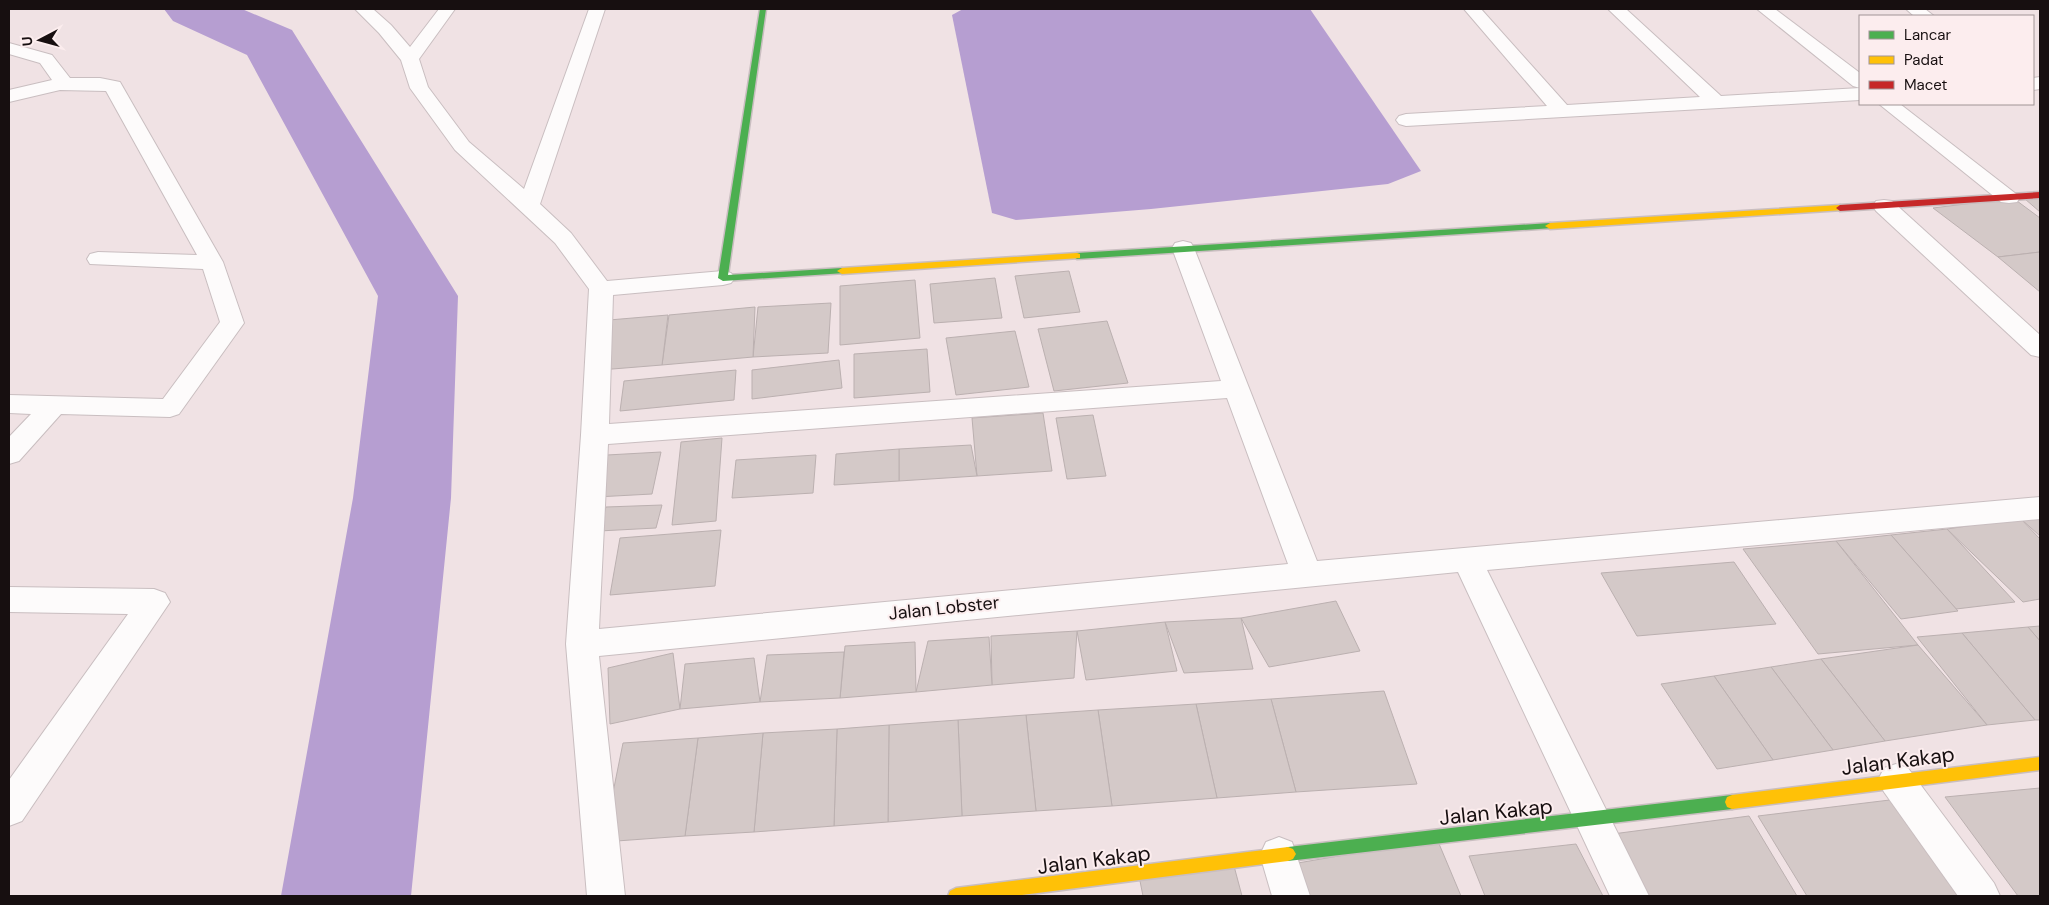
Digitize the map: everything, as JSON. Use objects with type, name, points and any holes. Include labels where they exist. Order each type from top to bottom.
[{"type":"street","points":[[363,9],[385,29],[410,58],[419,88],[462,146],[529,205],[563,238],[601,289],[595,435],[582,644],[606,896]]},
{"type":"street","points":[[410,58],[447,9]]},
{"type":"street","points":[[529,205],[597,9]]},
{"type":"street","points":[[723,278],[764,9]]},
{"type":"street","points":[[1472,9],[1562,111]]},
{"type":"street","points":[[1616,9],[1716,102]]},
{"type":"street","points":[[1765,9],[1859,81]]},
{"type":"street","points":[[9,48],[46,59],[64,83]]},
{"type":"street","points":[[9,96],[64,83],[93,82],[112,86],[212,262],[232,323],[170,408],[9,404]]},
{"type":"street","points":[[1406,120],[1859,94]]},
{"type":"street","points":[[1889,105],[2009,197]]},
{"type":"street","points":[[601,289],[723,278],[2040,195]]},
{"type":"street","points":[[1884,206],[2036,341]]},
{"type":"street","points":[[1183,248],[1235,389],[1307,574]]},
{"type":"street","points":[[98,259],[212,262]]},
{"type":"street","points":[[595,435],[1235,389]]},
{"type":"street","points":[[9,454],[54,405]]},
{"type":"street","name":"Jalan Lobster","points":[[582,644],[1307,574],[2040,508]]},
{"type":"street","points":[[1468,561],[1591,820],[1630,896]]},
{"type":"street","points":[[9,599],[154,602],[9,809]]},
{"type":"street","name":"Jalan Kakap","points":[[956,896],[1279,855],[1591,820],[2040,763]]},
{"type":"street","points":[[1896,780],[1981,896]]},
{"type":"street","points":[[1279,855],[1291,896]]},
{"type":"shaded area","points":[[963,9],[1310,9],[1421,171],[1388,184],[1151,209],[1016,220],[992,213],[952,15]]},
{"type":"building","points":[[2013,198],[2040,218],[2040,252],[1998,257],[1933,208]]},
{"type":"building","points":[[2040,198],[2040,212],[2025,199]]},
{"type":"building","points":[[2040,252],[2040,292],[1998,257]]},
{"type":"building","points":[[1069,271],[1080,312],[1024,318],[1015,276]]},
{"type":"building","points":[[995,278],[1002,318],[934,323],[930,284]]},
{"type":"building","points":[[915,280],[920,338],[840,345],[840,286]]},
{"type":"building","points":[[831,303],[828,353],[753,357],[758,307]]},
{"type":"building","points":[[755,307],[753,357],[662,365],[669,315]]},
{"type":"building","points":[[668,315],[662,365],[600,370],[609,320]]},
{"type":"building","points":[[1107,321],[1128,383],[1054,391],[1038,329]]},
{"type":"building","points":[[1015,331],[1029,387],[956,395],[946,338]]},
{"type":"building","points":[[927,349],[930,392],[854,398],[854,354]]},
{"type":"building","points":[[839,360],[842,388],[752,399],[752,370]]},
{"type":"building","points":[[736,370],[734,400],[620,411],[624,381]]},
{"type":"building","points":[[1043,413],[1052,471],[977,476],[972,418]]},
{"type":"building","points":[[1093,415],[1106,476],[1067,479],[1056,418]]},
{"type":"building","points":[[722,438],[716,521],[672,525],[681,442]]},
{"type":"building","points":[[971,445],[977,476],[899,481],[899,449]]},
{"type":"building","points":[[899,449],[899,481],[834,485],[836,454]]},
{"type":"building","points":[[661,452],[652,494],[596,497],[607,455]]},
{"type":"building","points":[[816,455],[813,493],[732,498],[736,460]]},
{"type":"building","points":[[662,505],[656,528],[599,531],[606,507]]},
{"type":"building","points":[[2040,514],[2040,536],[2020,518]]},
{"type":"building","points":[[2020,518],[2040,539],[2040,599],[2023,602],[1947,529]]},
{"type":"building","points":[[1947,529],[2015,602],[1956,609],[1891,535]]},
{"type":"building","points":[[721,530],[715,586],[610,595],[620,538]]},
{"type":"building","points":[[1891,535],[1958,611],[1901,619],[1836,541]]},
{"type":"building","points":[[1836,541],[1918,645],[1818,654],[1743,549]]},
{"type":"building","points":[[1734,562],[1776,624],[1637,636],[1601,573]]},
{"type":"building","points":[[1336,601],[1360,651],[1269,667],[1241,618]]},
{"type":"building","points":[[1241,618],[1253,669],[1184,673],[1165,622]]},
{"type":"building","points":[[1165,622],[1177,671],[1086,680],[1077,631]]},
{"type":"building","points":[[2040,626],[2040,641],[2028,627]]},
{"type":"building","points":[[2028,627],[2040,641],[2040,720],[2035,720],[1962,633]]},
{"type":"building","points":[[1077,631],[1074,678],[992,685],[991,636]]},
{"type":"building","points":[[1962,633],[2035,720],[1987,725],[1917,637]]},
{"type":"building","points":[[989,637],[992,685],[916,692],[928,641]]},
{"type":"building","points":[[915,642],[916,692],[840,698],[845,646]]},
{"type":"building","points":[[1918,645],[1987,725],[1885,741],[1821,659]]},
{"type":"building","points":[[844,652],[840,698],[760,702],[767,655]]},
{"type":"building","points":[[673,653],[680,709],[610,724],[608,668]]},
{"type":"building","points":[[754,658],[760,702],[680,709],[685,664]]},
{"type":"building","points":[[1821,659],[1885,741],[1833,750],[1771,667]]},
{"type":"building","points":[[1771,667],[1833,750],[1773,760],[1714,676]]},
{"type":"building","points":[[1714,676],[1773,760],[1717,769],[1661,684]]},
{"type":"building","points":[[1384,691],[1417,784],[1296,792],[1271,699]]},
{"type":"building","points":[[1271,699],[1296,792],[1217,798],[1196,704]]},
{"type":"building","points":[[1196,704],[1217,798],[1112,806],[1098,710]]},
{"type":"building","points":[[1098,710],[1112,806],[1036,811],[1026,715]]},
{"type":"building","points":[[1026,715],[1036,811],[962,816],[958,720]]},
{"type":"building","points":[[958,720],[962,816],[888,822],[889,725]]},
{"type":"building","points":[[889,725],[888,822],[834,826],[837,729]]},
{"type":"building","points":[[837,729],[834,826],[754,832],[763,733]]},
{"type":"building","points":[[763,733],[754,832],[685,836],[698,738]]},
{"type":"building","points":[[698,738],[685,836],[603,842],[623,743]]},
{"type":"building","points":[[2040,788],[2040,896],[2018,896],[1945,797]]},
{"type":"building","points":[[1898,799],[1967,896],[1807,896],[1758,816]]},
{"type":"building","points":[[1749,816],[1797,896],[1636,896],[1605,835]]},
{"type":"building","points":[[1437,839],[1461,896],[1306,896],[1292,864]]},
{"type":"building","points":[[1576,844],[1603,896],[1485,896],[1469,856]]},
{"type":"building","points":[[1234,866],[1242,896],[1143,896],[1139,876]]},
{"type":"waterway","points":[[193,9],[271,43],[418,296],[402,498],[346,896]]},
{"type":"traffic: fast","points":[[763,9],[723,278],[842,271]]},
{"type":"traffic: fast","points":[[1077,256],[1550,226]]},
{"type":"traffic: fast","points":[[1288,854],[1732,802]]},
{"type":"traffic: slow","points":[[1550,226],[1840,208]]},
{"type":"traffic: slow","points":[[842,271],[1077,256]]},
{"type":"traffic: slow","points":[[1732,802],[2040,763]]},
{"type":"traffic: slow","points":[[956,896],[1288,854]]},
{"type":"traffic: jam","points":[[1840,208],[2040,195]]}]
